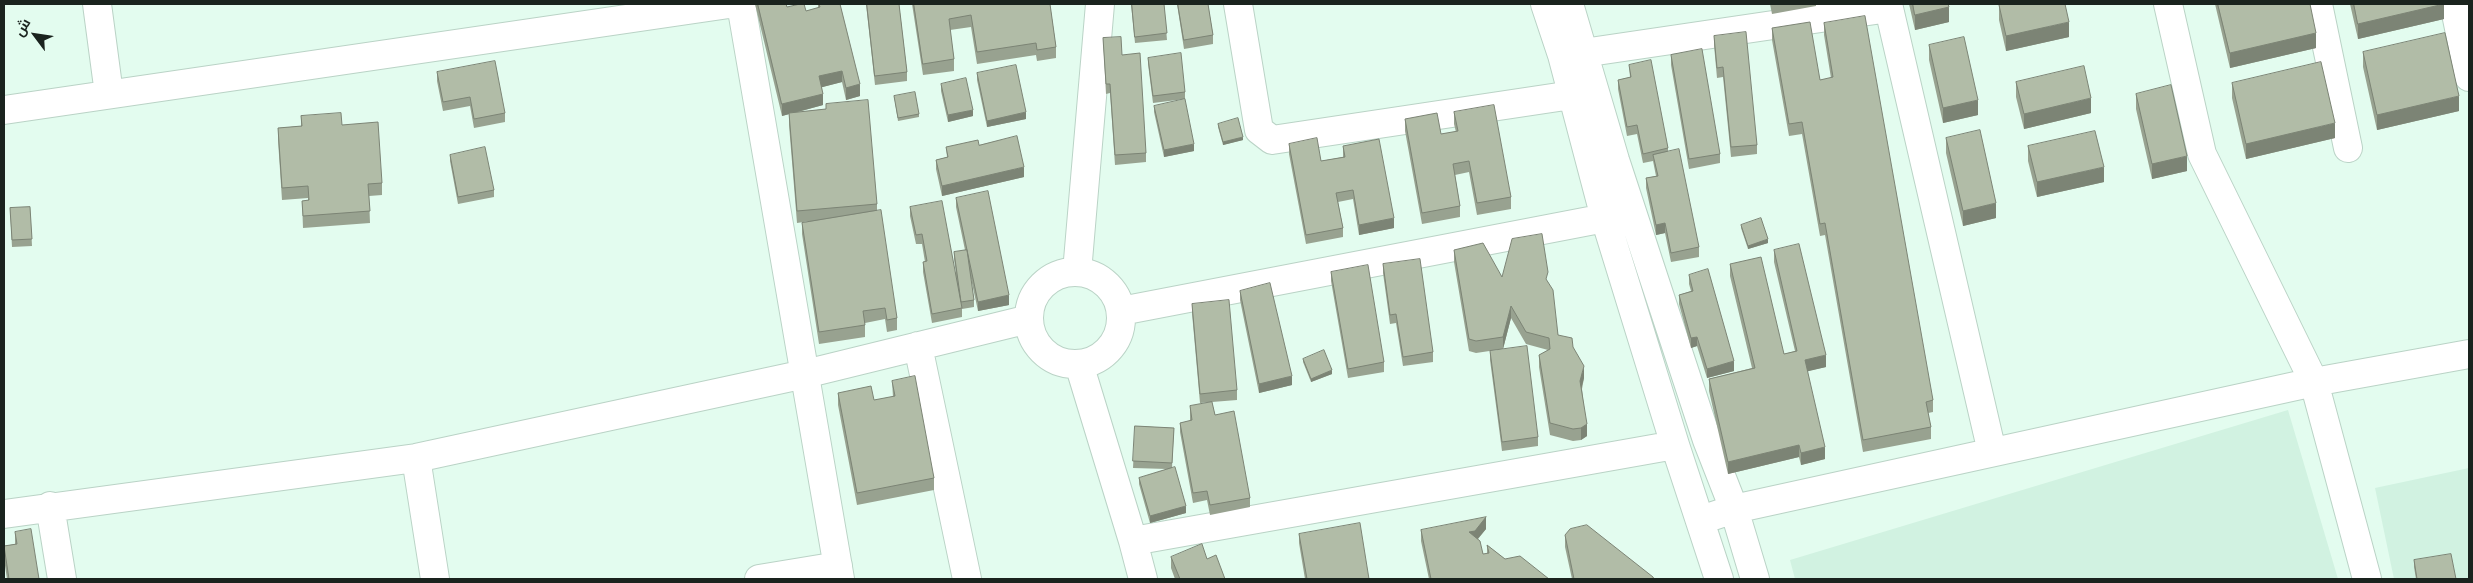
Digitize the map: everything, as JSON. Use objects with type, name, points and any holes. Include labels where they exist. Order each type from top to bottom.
[{"type":"street","points":[[97,4],[109,94]]},
{"type":"street","points":[[4,110],[729,4]]},
{"type":"street","points":[[741,4],[839,572],[759,579]]},
{"type":"street","points":[[1077,272],[1100,4]]},
{"type":"street","points":[[1238,4],[1259,130],[1272,140],[1572,95]]},
{"type":"street","points":[[1545,4],[1605,218],[1675,445],[1719,579]]},
{"type":"street","points":[[1570,4],[1615,160],[1706,440],[1734,509],[1755,579]]},
{"type":"street","points":[[2168,4],[2202,154],[2314,382],[2367,579]]},
{"type":"street","points":[[2318,4],[2348,148]]},
{"type":"street","points":[[2454,4],[2469,77]]},
{"type":"street","points":[[1583,52],[1888,6],[1992,452]]},
{"type":"street","points":[[1121,310],[1605,218]]},
{"type":"street","points":[[1077,272],[1100,278],[1117,297],[1121,310],[1121,324],[1117,338],[1109,350],[1098,358],[1079,364],[1059,362],[1047,355],[1031,333],[1029,319],[1036,293],[1053,277],[1077,272]]},
{"type":"street","points":[[4,514],[50,506],[416,458],[805,374],[1029,319]]},
{"type":"street","points":[[918,346],[967,579]]},
{"type":"street","points":[[1701,520],[1734,509],[2314,382],[2469,354]]},
{"type":"street","points":[[1079,364],[1134,541],[1135,578]]},
{"type":"street","points":[[1134,541],[1675,445]]},
{"type":"street","points":[[416,458],[435,579]]},
{"type":"street","points":[[50,506],[62,579]]},
{"type":"shaded area","points":[[2288,410],[2338,579],[1795,579],[1790,560]]},
{"type":"shaded area","points":[[2469,468],[2469,579],[2394,579],[2375,488]]},
{"type":"building","points":[[758,4],[786,4],[787,7],[804,4],[806,11],[820,7],[819,4],[840,4],[860,84],[846,88],[842,71],[819,76],[823,94],[782,104]]},
{"type":"building","points":[[867,4],[899,4],[907,72],[875,76]]},
{"type":"building","points":[[914,4],[1050,4],[1056,47],[1037,50],[1036,43],[977,52],[971,15],[949,19],[954,59],[923,64]]},
{"type":"building","points":[[1132,4],[1164,4],[1167,33],[1135,37]]},
{"type":"building","points":[[1178,4],[1208,4],[1213,35],[1184,40]]},
{"type":"building","points":[[1913,4],[1948,4],[1949,7],[1915,15]]},
{"type":"building","points":[[2065,4],[2069,22],[2006,36],[1999,5]]},
{"type":"building","points":[[2218,4],[2310,4],[2316,33],[2230,53]]},
{"type":"building","points":[[2354,4],[2444,4],[2358,24]]},
{"type":"building","points":[[1865,16],[1933,400],[1926,402],[1931,427],[1863,440],[1825,223],[1820,224],[1802,122],[1789,124],[1772,28],[1810,22],[1820,80],[1833,77],[1824,23]]},
{"type":"building","points":[[1746,32],[1757,145],[1731,147],[1723,67],[1717,68],[1714,36]]},
{"type":"building","points":[[2445,33],[2459,96],[2377,115],[2363,52]]},
{"type":"building","points":[[1121,37],[1122,55],[1140,53],[1146,153],[1115,155],[1110,84],[1106,84],[1103,38]]},
{"type":"building","points":[[1964,37],[1978,100],[1943,108],[1929,45]]},
{"type":"building","points":[[1702,49],[1720,154],[1689,159],[1671,55]]},
{"type":"building","points":[[1181,53],[1185,92],[1153,96],[1148,58]]},
{"type":"building","points":[[1651,60],[1668,148],[1643,154],[1637,125],[1627,127],[1618,80],[1631,77],[1629,65]]},
{"type":"building","points":[[495,61],[505,113],[474,119],[470,97],[443,102],[437,72]]},
{"type":"building","points":[[2321,62],[2335,123],[2246,144],[2232,83]]},
{"type":"building","points":[[1016,65],[1026,112],[987,121],[977,73]]},
{"type":"building","points":[[2084,66],[2091,98],[2024,114],[2016,82]]},
{"type":"building","points":[[966,78],[973,110],[948,115],[941,84]]},
{"type":"building","points":[[2171,85],[2187,156],[2152,164],[2136,94]]},
{"type":"building","points":[[915,92],[919,114],[898,118],[894,96]]},
{"type":"building","points":[[1185,99],[1194,144],[1164,150],[1154,106]]},
{"type":"building","points":[[868,100],[877,204],[797,211],[789,113],[826,109],[826,104]]},
{"type":"building","points":[[1494,105],[1511,197],[1477,203],[1469,161],[1453,164],[1460,206],[1422,213],[1405,119],[1437,113],[1441,134],[1458,131],[1454,112]]},
{"type":"building","points":[[341,113],[342,125],[378,122],[382,183],[368,184],[370,211],[303,216],[302,201],[309,200],[308,186],[282,188],[278,128],[302,126],[301,116]]},
{"type":"building","points":[[1238,118],[1243,137],[1223,142],[1218,124]]},
{"type":"building","points":[[1980,130],[1996,203],[1963,211],[1946,138]]},
{"type":"building","points":[[2095,131],[2104,167],[2037,182],[2028,146]]},
{"type":"building","points":[[1017,136],[1024,167],[942,186],[936,160],[948,157],[946,147],[978,140],[979,145]]},
{"type":"building","points":[[1317,138],[1321,161],[1345,157],[1343,146],[1379,139],[1394,218],[1359,225],[1353,190],[1336,193],[1343,228],[1306,235],[1289,144]]},
{"type":"building","points":[[485,147],[494,190],[458,197],[450,155]]},
{"type":"building","points":[[1679,149],[1699,247],[1671,253],[1665,223],[1656,225],[1646,178],[1658,176],[1653,155]]},
{"type":"building","points":[[988,191],[1009,295],[978,302],[956,198]]},
{"type":"building","points":[[942,201],[962,308],[932,314],[923,262],[927,261],[922,234],[916,235],[910,207]]},
{"type":"building","points":[[30,207],[32,239],[12,240],[10,208]]},
{"type":"building","points":[[881,210],[897,318],[887,320],[885,308],[863,311],[865,325],[819,332],[802,223]]},
{"type":"building","points":[[1761,218],[1768,239],[1748,246],[1741,225]]},
{"type":"building","points":[[1542,234],[1548,272],[1546,279],[1553,290],[1558,335],[1572,338],[1573,347],[1584,366],[1580,381],[1587,424],[1581,428],[1573,429],[1550,423],[1539,355],[1550,349],[1549,338],[1526,332],[1511,306],[1503,337],[1476,341],[1469,339],[1454,250],[1483,243],[1502,277],[1512,239]]},
{"type":"building","points":[[1799,244],[1826,355],[1805,360],[1825,447],[1801,453],[1799,445],[1728,462],[1709,379],[1755,368],[1730,264],[1761,257],[1784,354],[1797,351],[1774,250]]},
{"type":"building","points":[[967,250],[974,300],[961,302],[954,252]]},
{"type":"building","points":[[1420,259],[1433,352],[1403,357],[1396,314],[1390,315],[1383,264]]},
{"type":"building","points":[[1368,265],[1384,362],[1348,369],[1331,272]]},
{"type":"building","points":[[1708,269],[1734,361],[1707,369],[1697,337],[1691,338],[1679,295],[1693,291],[1689,275]]},
{"type":"building","points":[[1270,283],[1292,376],[1259,384],[1240,291]]},
{"type":"building","points":[[1229,300],[1237,390],[1200,394],[1192,304]]},
{"type":"building","points":[[1527,346],[1538,437],[1502,442],[1490,351]]},
{"type":"building","points":[[1324,350],[1332,370],[1311,379],[1303,359]]},
{"type":"building","points":[[915,376],[934,478],[857,493],[838,393],[871,386],[874,400],[895,396],[892,381]]},
{"type":"building","points":[[1212,402],[1215,415],[1234,411],[1250,498],[1210,505],[1207,491],[1193,493],[1180,423],[1192,420],[1190,406]]},
{"type":"building","points":[[1135,426],[1174,428],[1172,463],[1133,461]]},
{"type":"building","points":[[1175,467],[1186,506],[1150,516],[1139,478]]},
{"type":"building","points":[[1486,517],[1475,531],[1469,532],[1480,541],[1483,554],[1489,553],[1487,545],[1505,559],[1520,556],[1549,579],[1431,579],[1421,530]]},
{"type":"building","points":[[1360,523],[1369,579],[1307,579],[1299,534]]},
{"type":"building","points":[[1587,525],[1654,579],[1574,579],[1565,535],[1570,529]]},
{"type":"building","points":[[31,529],[39,579],[9,579],[4,546],[17,544],[15,532]]},
{"type":"building","points":[[1202,544],[1207,559],[1216,555],[1225,579],[1180,579],[1171,557]]},
{"type":"building","points":[[2451,554],[2456,579],[2417,579],[2414,560]]}]
